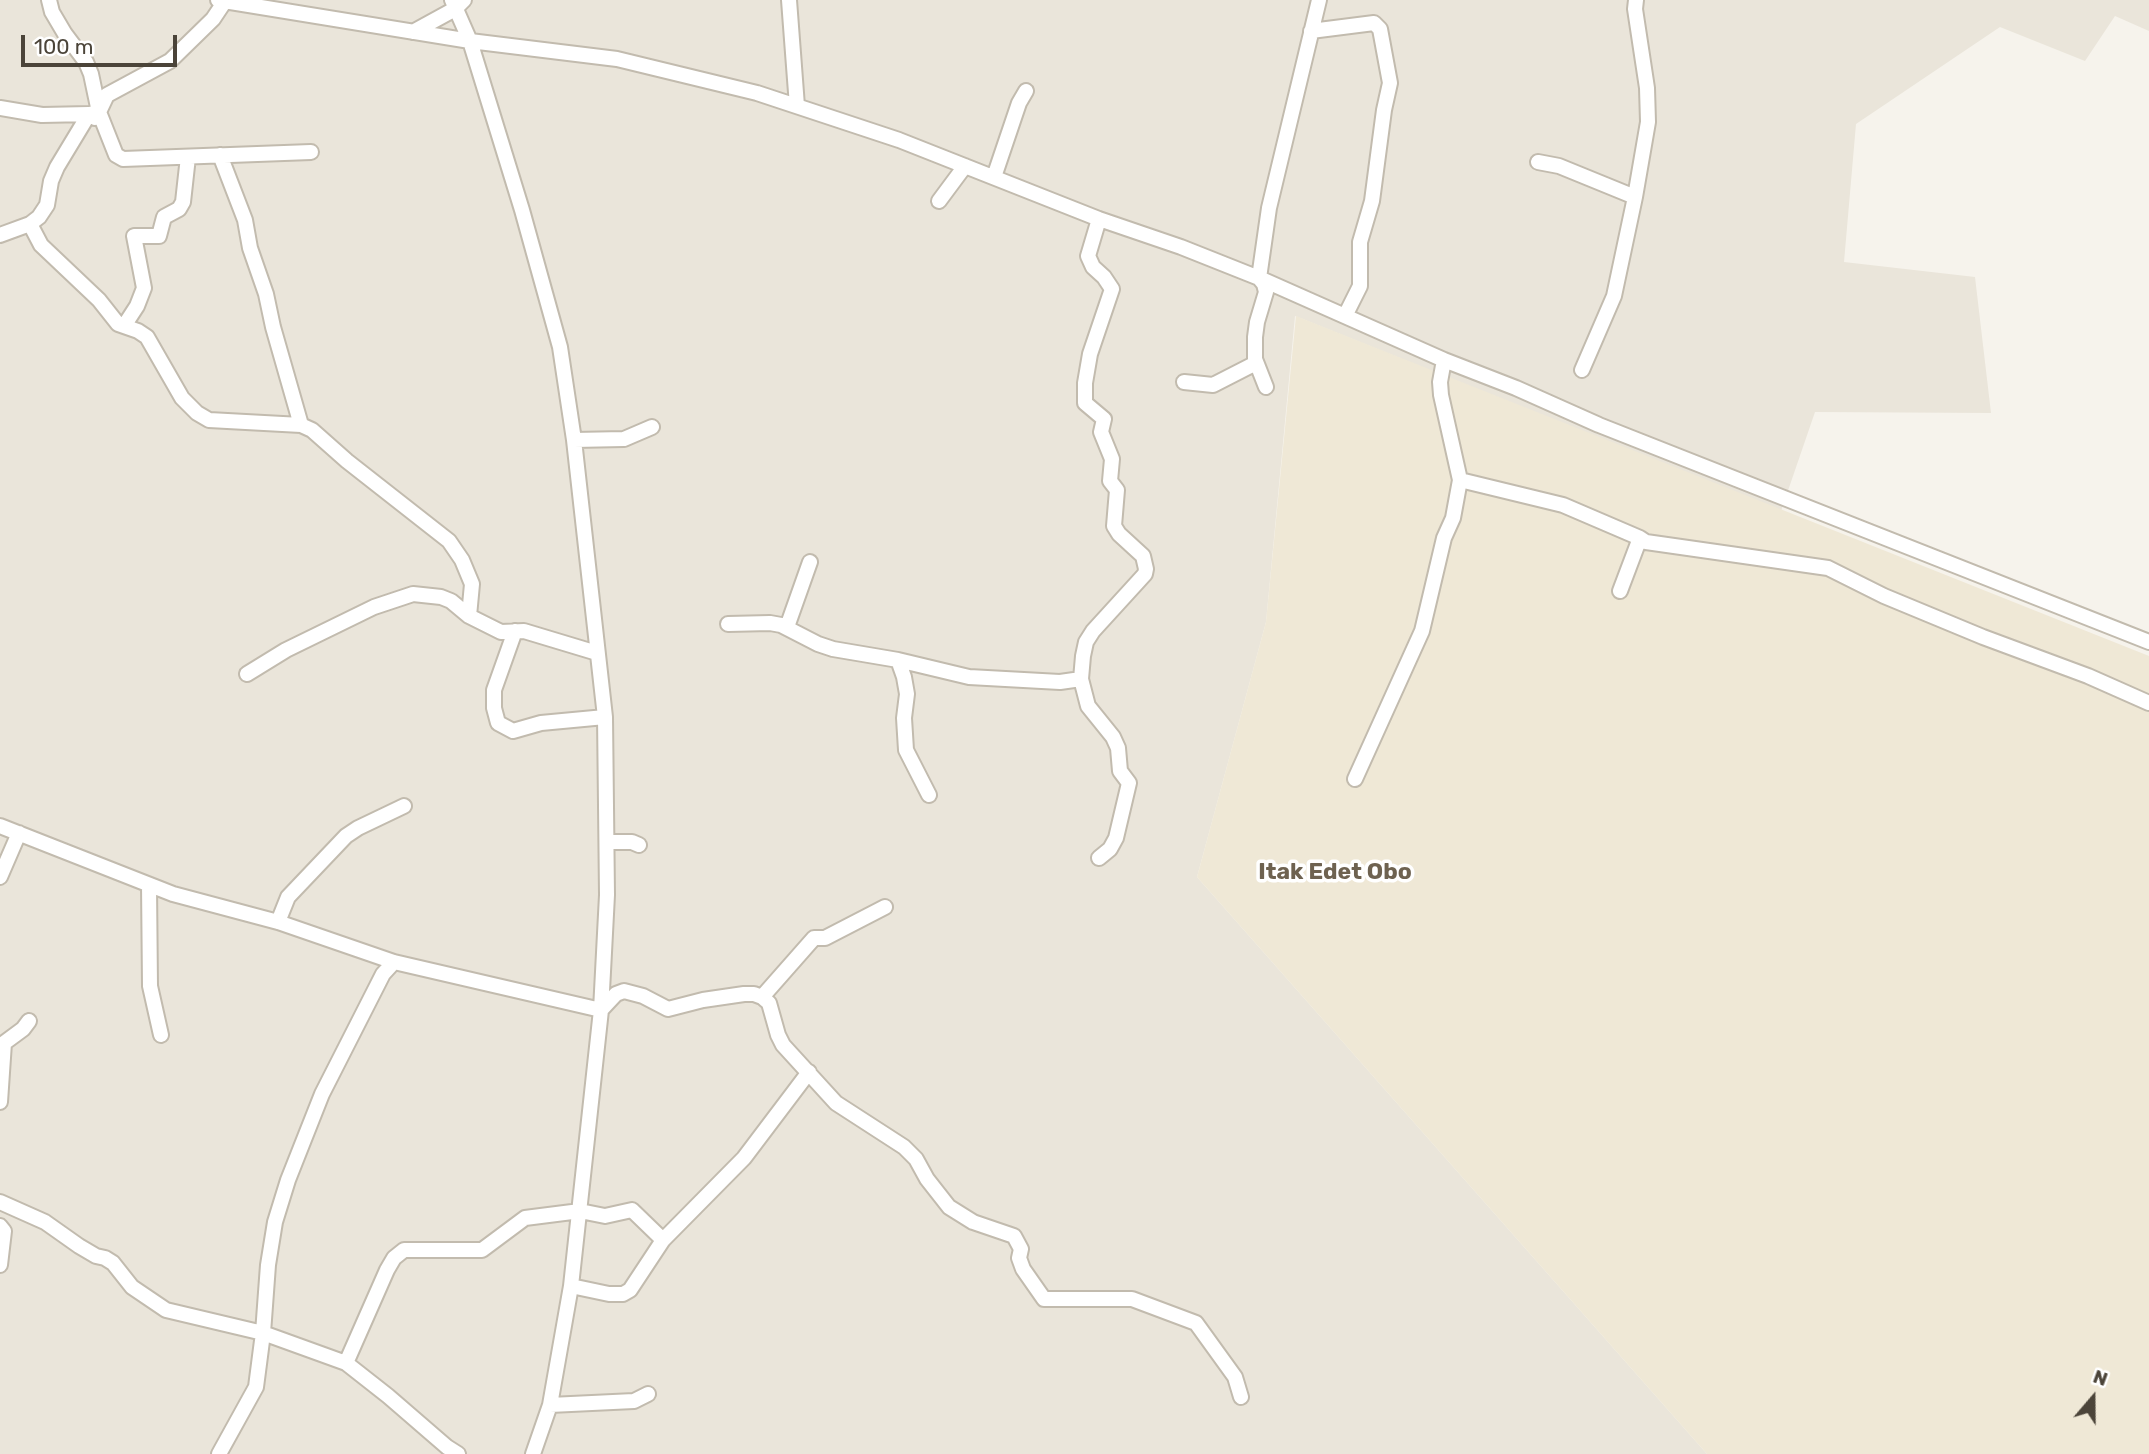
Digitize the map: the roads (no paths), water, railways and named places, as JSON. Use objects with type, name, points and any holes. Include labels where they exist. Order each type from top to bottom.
[{"type":"street","points":[[49,0],[52,12],[65,34],[86,62],[91,74],[97,117],[116,155],[122,159],[311,152]]},
{"type":"street","points":[[789,0],[797,106]]},
{"type":"street","points":[[1266,387],[1256,363],[1255,337],[1266,292],[1259,278],[1269,208],[1319,0]]},
{"type":"street","points":[[1582,370],[1614,296],[1635,197],[1647,122],[1647,88],[1634,9],[1636,0]]},
{"type":"street","points":[[4,234],[30,224],[39,217],[47,205],[51,181],[57,167],[97,117],[107,95],[170,61],[213,19],[222,1],[244,2],[470,41],[617,59],[757,93],[899,139],[1099,219],[1259,278],[1599,425],[2149,642]]},
{"type":"street","points":[[413,32],[457,3],[518,197],[560,347],[574,440],[605,717],[607,895],[601,1010],[571,1286],[550,1405],[533,1454]]},
{"type":"street","points":[[1311,31],[1374,23],[1380,29],[1390,83],[1372,201],[1360,242],[1360,286],[1345,316]]},
{"type":"street","points":[[994,177],[1019,103],[1026,91]]},
{"type":"street","points":[[0,108],[42,115],[97,117]]},
{"type":"street","points":[[220,155],[245,220],[250,248],[266,294],[301,425]]},
{"type":"street","points":[[124,326],[137,306],[144,288],[134,236],[159,236],[164,217],[179,209],[183,202],[188,157]]},
{"type":"street","points":[[1538,162],[1559,166],[1635,197]]},
{"type":"street","points":[[939,201],[965,166]]},
{"type":"street","points":[[1099,219],[1088,256],[1093,267],[1112,289],[1087,364],[1085,402],[1104,419],[1101,432],[1112,459],[1110,481],[1117,491],[1114,526],[1143,556],[1146,569],[1145,574],[1093,631],[1086,642],[1083,656],[1082,679],[1088,706],[1113,737],[1118,748],[1120,771],[1129,783],[1116,838],[1110,849],[1099,858]]},
{"type":"street","points":[[30,224],[41,245],[99,300],[118,324],[147,337],[182,398],[197,413],[209,420],[301,425],[312,430],[449,541],[462,560],[472,584],[469,616]]},
{"type":"street","points":[[4,234],[41,245]]},
{"type":"street","points":[[1355,779],[1422,632],[1444,538],[1452,518],[1460,480],[1441,395],[1440,382],[1444,360]]},
{"type":"street","points":[[1184,382],[1213,385],[1256,363]]},
{"type":"street","points":[[574,440],[624,439],[652,427]]},
{"type":"street","points":[[1460,480],[1563,505],[1646,542],[1828,568],[1884,596],[2088,676],[2149,703]]},
{"type":"street","points":[[1620,592],[1640,538]]},
{"type":"street","points":[[787,627],[810,562]]},
{"type":"street","points":[[247,674],[286,650],[374,607],[413,594],[441,597],[458,605],[469,616],[501,632],[524,631],[597,653]]},
{"type":"street","points":[[728,624],[770,623],[787,627],[818,644],[969,677],[1060,682],[1082,679]]},
{"type":"street","points":[[515,631],[494,690],[494,708],[498,723],[513,731],[541,723],[605,717]]},
{"type":"street","points":[[898,660],[906,694],[906,750],[929,795]]},
{"type":"street","points":[[278,922],[288,897],[346,836],[404,807]]},
{"type":"street","points":[[0,826],[173,894],[278,922],[394,962],[601,1010]]},
{"type":"street","points":[[0,877],[19,833]]},
{"type":"street","points":[[607,842],[632,842],[639,845]]},
{"type":"street","points":[[149,885],[150,986],[161,1035]]},
{"type":"street","points":[[762,997],[814,939],[825,937],[885,907]]},
{"type":"street","points":[[219,1454],[256,1387],[268,1265],[273,1233],[288,1180],[322,1094],[383,974],[394,962]]},
{"type":"street","points":[[601,1010],[616,994],[624,991],[643,996],[668,1009],[744,994],[762,997],[769,1003],[780,1041],[836,1103],[904,1147],[916,1159],[927,1179],[949,1207],[974,1222],[1014,1236],[1021,1250],[1019,1258],[1023,1269],[1044,1299],[1132,1299],[1196,1323],[1235,1377],[1241,1397]]},
{"type":"street","points":[[0,1102],[4,1043],[29,1021]]},
{"type":"street","points":[[571,1286],[609,1294],[623,1294],[630,1290],[663,1240],[744,1158],[809,1072]]},
{"type":"street","points":[[0,1202],[45,1222],[79,1246],[113,1263],[132,1287],[166,1310],[263,1333],[346,1363],[458,1454]]},
{"type":"street","points":[[346,1363],[387,1270],[394,1258],[404,1250],[482,1250],[525,1218],[580,1210],[605,1216],[632,1210],[663,1240]]},
{"type":"street","points":[[0,1226],[4,1231],[0,1265]]},
{"type":"street","points":[[550,1405],[634,1401],[648,1394]]},
{"type":"district","name":"Itak Edet Obo","points":[[1335,872]]}]
